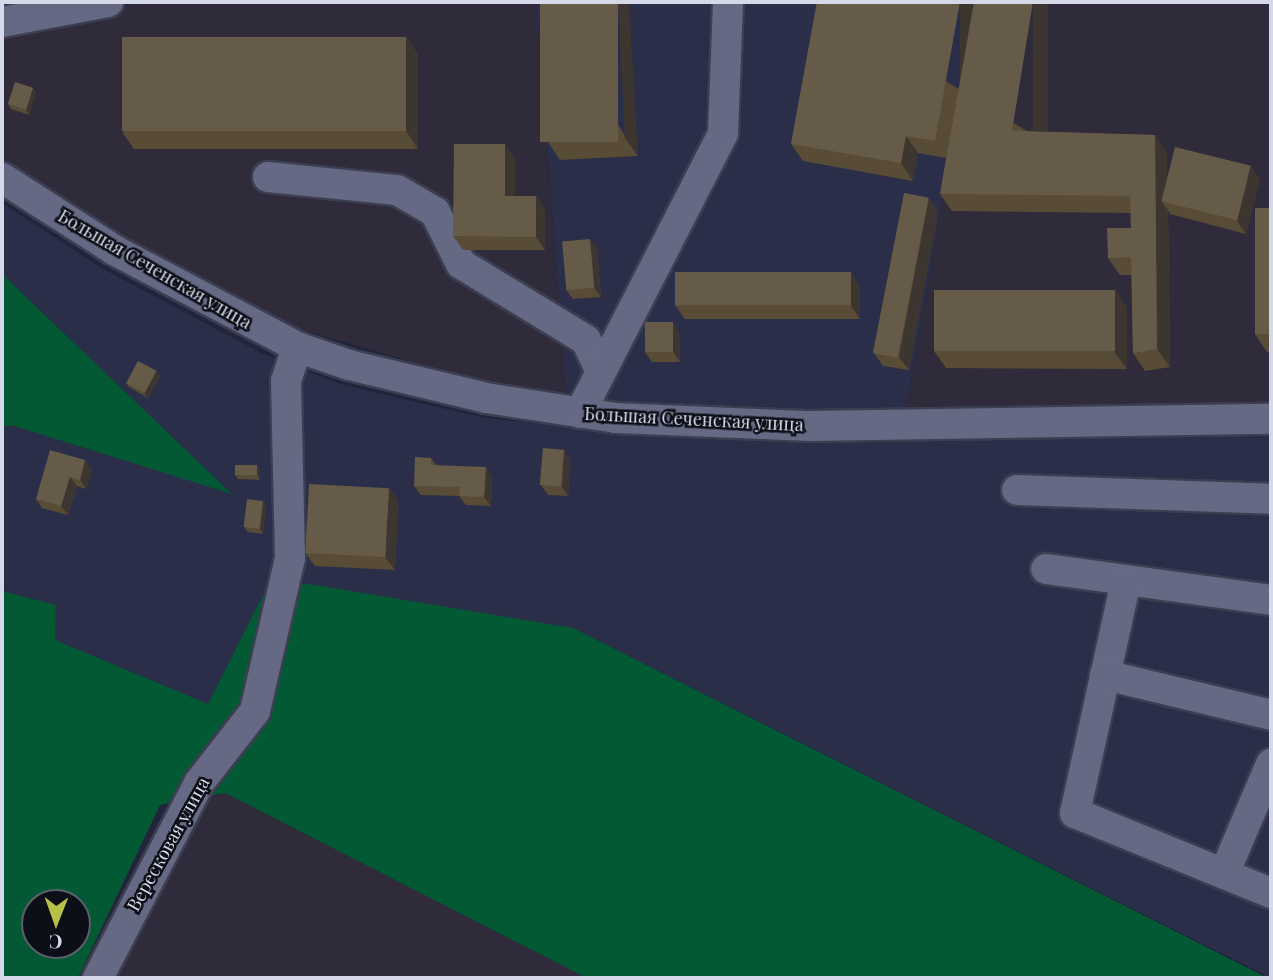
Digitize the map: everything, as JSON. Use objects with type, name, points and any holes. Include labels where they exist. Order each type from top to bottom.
[{"type":"street","points":[[2,22],[108,2]]},
{"type":"street","points":[[580,413],[723,133],[728,2]]},
{"type":"street","points":[[268,177],[397,190],[435,212],[461,264],[586,340],[601,372]]},
{"type":"street","name":"Большая Сеченская улица","points":[[2,178],[114,250],[296,347],[349,365],[485,398],[580,413],[810,426],[1271,419]]},
{"type":"street","name":"Вересковая улица","points":[[98,978],[199,783],[256,711],[290,558],[286,381],[296,347]]},
{"type":"street","points":[[1017,490],[1271,499]]},
{"type":"street","points":[[1046,569],[1271,600]]},
{"type":"street","points":[[1126,581],[1075,813],[1271,893]]},
{"type":"street","points":[[1105,675],[1271,715]]},
{"type":"street","points":[[1224,874],[1271,764]]},
{"type":"shaded area","points":[[145,2],[536,2],[566,395],[492,385],[293,327],[115,233],[2,159],[2,28]]},
{"type":"shaded area","points":[[536,2],[977,2],[906,410],[810,410],[617,402],[566,395]]},
{"type":"shaded area","points":[[977,2],[1271,2],[1271,403],[906,410]]},
{"type":"shaded area","points":[[2,203],[103,269],[261,353],[343,385],[485,418],[603,430],[807,440],[1271,436],[1271,978],[573,628],[309,584],[267,587],[208,704],[54,640],[56,605],[2,591],[2,427],[11,425],[231,493],[2,274]]},
{"type":"shaded area","points":[[225,793],[587,978],[112,978],[205,797]]},
{"type":"green space","points":[[2,274],[232,494],[11,425],[2,427]]},
{"type":"green space","points":[[309,584],[573,628],[1268,978],[587,978],[225,793],[160,805],[91,951],[91,889],[21,889],[21,959],[87,959],[78,978],[2,978],[2,591],[56,605],[55,640],[208,704],[267,587]]},
{"type":"building","points":[[540,2],[618,2],[618,142],[540,142]]},
{"type":"building","points":[[817,2],[960,2],[935,141],[906,136],[901,163],[791,144]]},
{"type":"building","points":[[974,2],[1033,2],[1012,131],[1155,135],[1157,349],[1133,353],[1131,257],[1108,258],[1107,228],[1131,228],[1130,196],[940,194]]},
{"type":"building","points":[[122,37],[406,37],[406,131],[122,131]]},
{"type":"building","points":[[15,82],[33,88],[26,110],[8,104]]},
{"type":"building","points":[[454,144],[505,144],[505,196],[536,196],[536,237],[453,236]]},
{"type":"building","points":[[1175,147],[1251,166],[1237,220],[1161,201]]},
{"type":"building","points":[[904,193],[929,198],[897,358],[873,353]]},
{"type":"building","points":[[1255,208],[1271,208],[1271,334],[1255,334]]},
{"type":"building","points":[[590,239],[594,288],[566,290],[562,241]]},
{"type":"building","points":[[675,272],[851,272],[851,305],[675,305]]},
{"type":"building","points":[[934,290],[1115,290],[1115,351],[934,351]]},
{"type":"building","points":[[645,322],[673,322],[673,352],[645,352]]},
{"type":"building","points":[[138,361],[157,371],[145,393],[126,383]]},
{"type":"building","points":[[543,448],[564,450],[561,487],[540,485]]},
{"type":"building","points":[[50,450],[85,460],[80,480],[70,477],[61,506],[36,499]]},
{"type":"building","points":[[415,457],[431,458],[431,465],[486,467],[484,497],[459,496],[460,487],[414,486]]},
{"type":"building","points":[[235,465],[257,465],[257,475],[235,475]]},
{"type":"building","points":[[309,484],[389,488],[385,557],[305,553]]},
{"type":"building","points":[[247,499],[263,501],[259,529],[244,527]]}]
